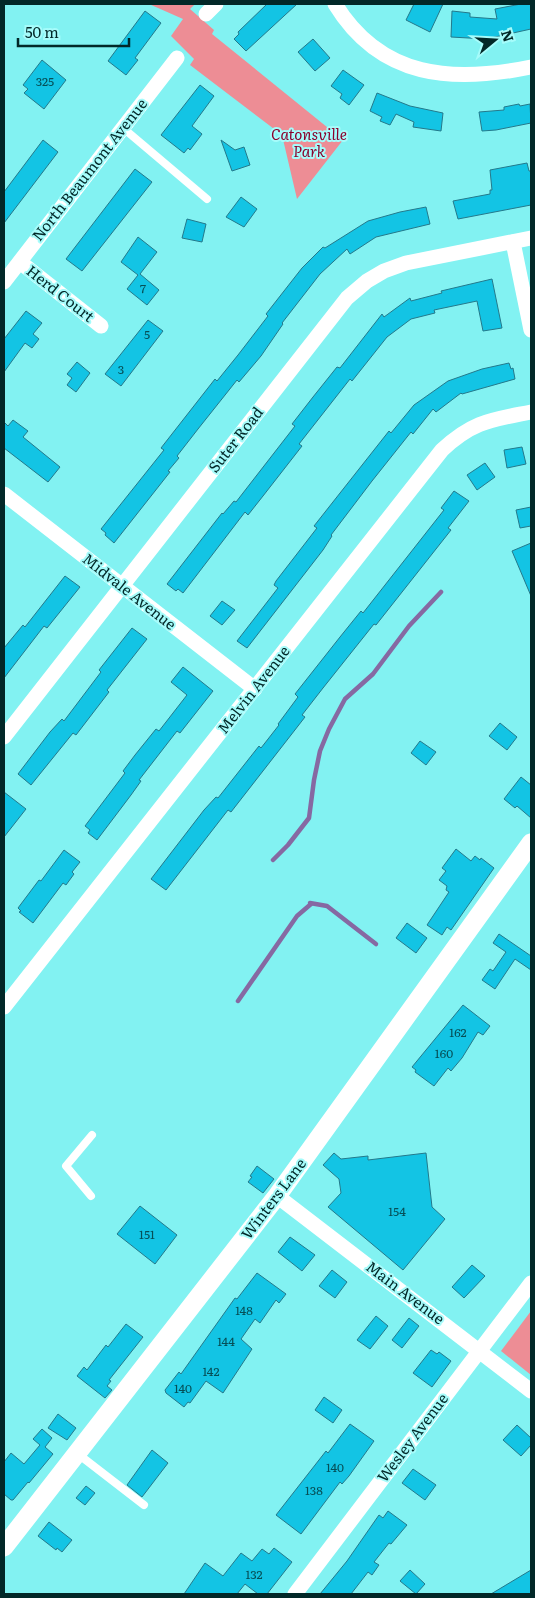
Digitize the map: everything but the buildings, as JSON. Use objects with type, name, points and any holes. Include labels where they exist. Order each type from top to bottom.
[{"type":"street","points":[[335,4],[356,33],[377,50],[422,71],[452,75],[481,75],[531,67]]},
{"type":"street","name":"North Beaumont Avenue","points":[[4,282],[177,58]]},
{"type":"street","name":"Suter Road","points":[[4,737],[347,298],[366,280],[406,263],[531,238]]},
{"type":"street","points":[[513,242],[531,330]]},
{"type":"street","name":"Herd Court","points":[[20,262],[101,326]]},
{"type":"street","name":"Melvin Avenue","points":[[4,1007],[442,450],[458,435],[477,425],[531,412]]},
{"type":"street","name":"Midvale Avenue","points":[[4,494],[255,690]]},
{"type":"street","name":"Winters Lane","points":[[4,1547],[277,1196],[531,842]]},
{"type":"street","name":"Main Avenue","points":[[277,1196],[531,1391]]},
{"type":"street","name":"Wesley Avenue","points":[[295,1594],[531,1283]]},
{"type":"lane","points":[[123,128],[207,199]]},
{"type":"lane","points":[[91,1196],[66,1166],[92,1135]]},
{"type":"lane","points":[[77,1452],[144,1505]]},
{"type":"green space","name":"Catonsville Park","points":[[149,4],[195,4],[190,9],[214,30],[212,34],[343,140],[297,199],[282,135],[190,65],[194,59],[171,36],[183,19]]},
{"type":"green space","points":[[531,1311],[531,1375],[501,1351]]},
{"type":"waterway","points":[[273,860],[288,845],[309,818],[320,751],[345,699],[373,674],[409,626],[441,592]]},
{"type":"waterway","points":[[310,903],[327,906],[376,944]]},
{"type":"waterway","points":[[238,1001],[297,916],[311,904]]}]
